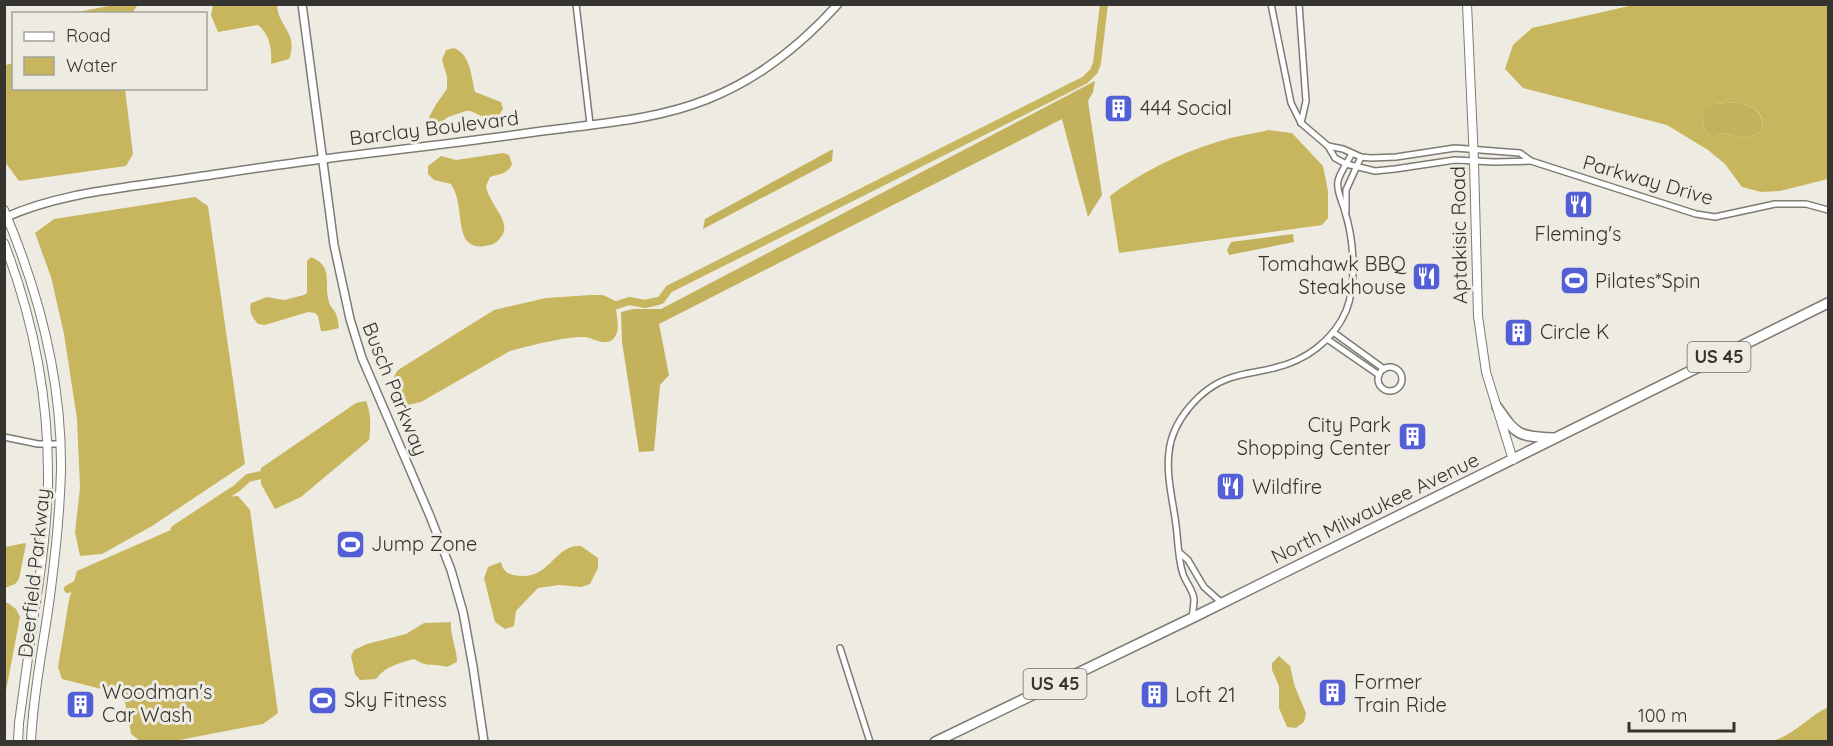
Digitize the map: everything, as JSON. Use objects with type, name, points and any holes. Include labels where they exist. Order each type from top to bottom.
[{"type":"main road","name":"Aptakisic Road","points":[[1467,4],[1478,316],[1486,372],[1513,460]]},
{"type":"main road","name":"Deerfield Parkway","points":[[5,215],[27,270],[42,320],[52,370],[60,444],[58,524],[31,741]]},
{"type":"main road","name":"Deerfield Parkway","points":[[4,243],[26,305],[35,344],[44,402],[47,444],[46,525],[18,741]]},
{"type":"main road","name":"North Milwaukee Avenue","points":[[935,741],[1192,618],[1828,303]]},
{"type":"main road","points":[[1497,407],[1512,430],[1525,436],[1556,438]]},
{"type":"street","name":"Busch Parkway","points":[[302,4],[334,245],[350,319],[362,358],[430,516],[453,577],[463,612],[484,741]]},
{"type":"street","points":[[576,4],[590,124]]},
{"type":"street","name":"Barclay Boulevard","points":[[5,215],[74,195],[322,159],[466,142],[662,114],[708,99],[735,87],[773,64],[801,43],[838,4]]},
{"type":"street","name":"Parkway Drive","points":[[1271,4],[1291,103],[1301,123],[1328,146],[1335,158],[1346,164],[1376,171],[1455,160],[1531,161]]},
{"type":"street","points":[[1299,4],[1306,101],[1301,123]]},
{"type":"street","name":"Parkway Drive","points":[[1328,146],[1343,149],[1361,157],[1396,158],[1455,148],[1520,153],[1531,161],[1696,214],[1715,217],[1775,204],[1806,204],[1828,210]]},
{"type":"street","points":[[1346,213],[1338,193],[1338,182],[1352,153]]},
{"type":"street","points":[[1192,618],[1194,597],[1183,574],[1169,478],[1169,451],[1174,432],[1193,403],[1208,390],[1226,379],[1291,363],[1309,355],[1333,332],[1346,310],[1352,288],[1346,190],[1361,157]]},
{"type":"street","points":[[1333,332],[1384,369]]},
{"type":"street","points":[[1327,339],[1379,375]]},
{"type":"street","points":[[1391,367],[1398,370],[1401,377],[1400,385],[1394,390],[1386,390],[1378,382],[1379,375],[1384,369],[1391,367]]},
{"type":"street","points":[[4,436],[38,444],[60,444]]},
{"type":"street","points":[[1180,553],[1188,560],[1203,587],[1222,603]]},
{"type":"street","points":[[840,648],[870,741]]},
{"type":"shaded area","points":[[1095,81],[1088,101],[1102,195],[1088,217],[1062,119],[659,324],[669,375],[660,385],[654,451],[639,452],[622,342],[621,312],[633,309],[661,309]]},
{"type":"shaded area","points":[[1737,102],[1759,113],[1763,130],[1754,136],[1745,138],[1725,133],[1713,137],[1709,134],[1703,124],[1704,108],[1715,104]]},
{"type":"shaded area","points":[[833,149],[832,161],[703,229],[705,219]]},
{"type":"shaded area","points":[[1293,234],[1294,242],[1229,255],[1227,250],[1231,242]]},
{"type":"water","points":[[1638,4],[1828,5],[1828,179],[1780,191],[1761,192],[1742,187],[1725,164],[1708,150],[1667,125],[1523,88],[1505,69],[1513,45],[1532,28]],"holes":[[[1737,102],[1760,113],[1763,130],[1754,136],[1745,138],[1725,133],[1713,137],[1709,134],[1702,121],[1705,108],[1715,104]]]},
{"type":"water","points":[[114,5],[137,6],[133,12],[77,12]]},
{"type":"water","points":[[213,5],[277,5],[278,13],[290,36],[289,59],[271,64],[269,43],[265,33],[258,25],[218,32],[211,15]]},
{"type":"water","points":[[454,48],[460,51],[467,61],[475,92],[501,102],[503,109],[499,115],[481,116],[466,111],[448,117],[437,125],[432,123],[429,117],[447,89],[447,77],[442,60],[446,50]]},
{"type":"water","points":[[12,63],[12,90],[125,90],[133,154],[126,166],[19,181],[5,162],[5,65]]},
{"type":"water","points":[[1269,130],[1292,133],[1323,166],[1328,191],[1328,218],[1322,225],[1119,253],[1110,196],[1147,172],[1200,147]]},
{"type":"water","points":[[503,153],[509,155],[512,164],[503,173],[490,177],[486,186],[504,223],[504,232],[493,244],[476,246],[468,242],[462,231],[457,199],[451,184],[434,180],[428,174],[428,166],[441,156],[456,160]]},
{"type":"water","points":[[195,197],[208,206],[245,464],[152,526],[102,554],[80,556],[75,532],[80,488],[77,419],[64,334],[51,277],[35,233],[54,219]]},
{"type":"water","points":[[311,257],[318,261],[326,271],[327,295],[337,316],[339,328],[321,331],[318,316],[308,312],[265,325],[258,324],[251,312],[251,303],[267,297],[284,300],[307,293],[307,261]]},
{"type":"water","points":[[603,295],[622,304],[616,309],[617,334],[609,342],[585,337],[568,338],[510,351],[421,402],[407,405],[397,400],[392,385],[398,370],[494,310],[546,298]]},
{"type":"water","points":[[366,401],[370,420],[369,440],[301,497],[275,509],[261,484],[261,468],[356,403]]},
{"type":"water","points":[[238,496],[250,510],[278,713],[263,724],[174,741],[140,741],[131,734],[125,702],[113,692],[62,679],[58,667],[69,600],[77,571],[182,525],[222,497]]},
{"type":"water","points":[[25,543],[19,579],[15,584],[5,588],[5,547]]},
{"type":"water","points":[[581,546],[598,558],[598,568],[590,584],[581,587],[559,585],[538,588],[516,611],[514,626],[505,629],[495,622],[484,578],[488,567],[501,562],[510,574],[525,576],[534,574],[567,549]]},
{"type":"water","points":[[4,603],[16,609],[20,617],[5,696]]},
{"type":"water","points":[[451,622],[457,662],[447,667],[414,659],[388,668],[376,679],[360,680],[355,674],[351,656],[354,650],[367,644],[406,634],[424,623]]},
{"type":"water","points":[[1279,656],[1290,666],[1295,687],[1306,713],[1304,722],[1296,728],[1287,727],[1279,708],[1279,686],[1272,670],[1272,663]]},
{"type":"water","points":[[1828,707],[1828,741],[1772,741],[1787,735]]},
{"type":"waterway","points":[[614,306],[629,301],[645,304],[661,300],[669,289],[1085,80],[1094,71],[1097,63],[1104,4]]},
{"type":"waterway","points":[[175,529],[237,488],[248,478],[261,475],[268,470]]},
{"type":"waterway","points":[[68,589],[81,582]]},
{"type":"place","name":"444 Social","points":[[1119,108]]},
{"type":"place","name":"Fleming's","points":[[1578,204]]},
{"type":"place","name":"Tomahawk BBQ Steakhouse","points":[[1427,276]]},
{"type":"place","name":"Pilates*Spin","points":[[1574,281]]},
{"type":"place","name":"Circle K","points":[[1519,332]]},
{"type":"place","name":"City Park Shopping Center","points":[[1412,437]]},
{"type":"place","name":"Wildfire","points":[[1231,487]]},
{"type":"place","name":"Jump Zone","points":[[350,544]]},
{"type":"place","name":"Former Train Ride","points":[[1333,693]]},
{"type":"place","name":"Loft 21","points":[[1154,695]]},
{"type":"place","name":"Sky Fitness","points":[[323,700]]},
{"type":"place","name":"Woodman's Car Wash","points":[[81,704]]}]
